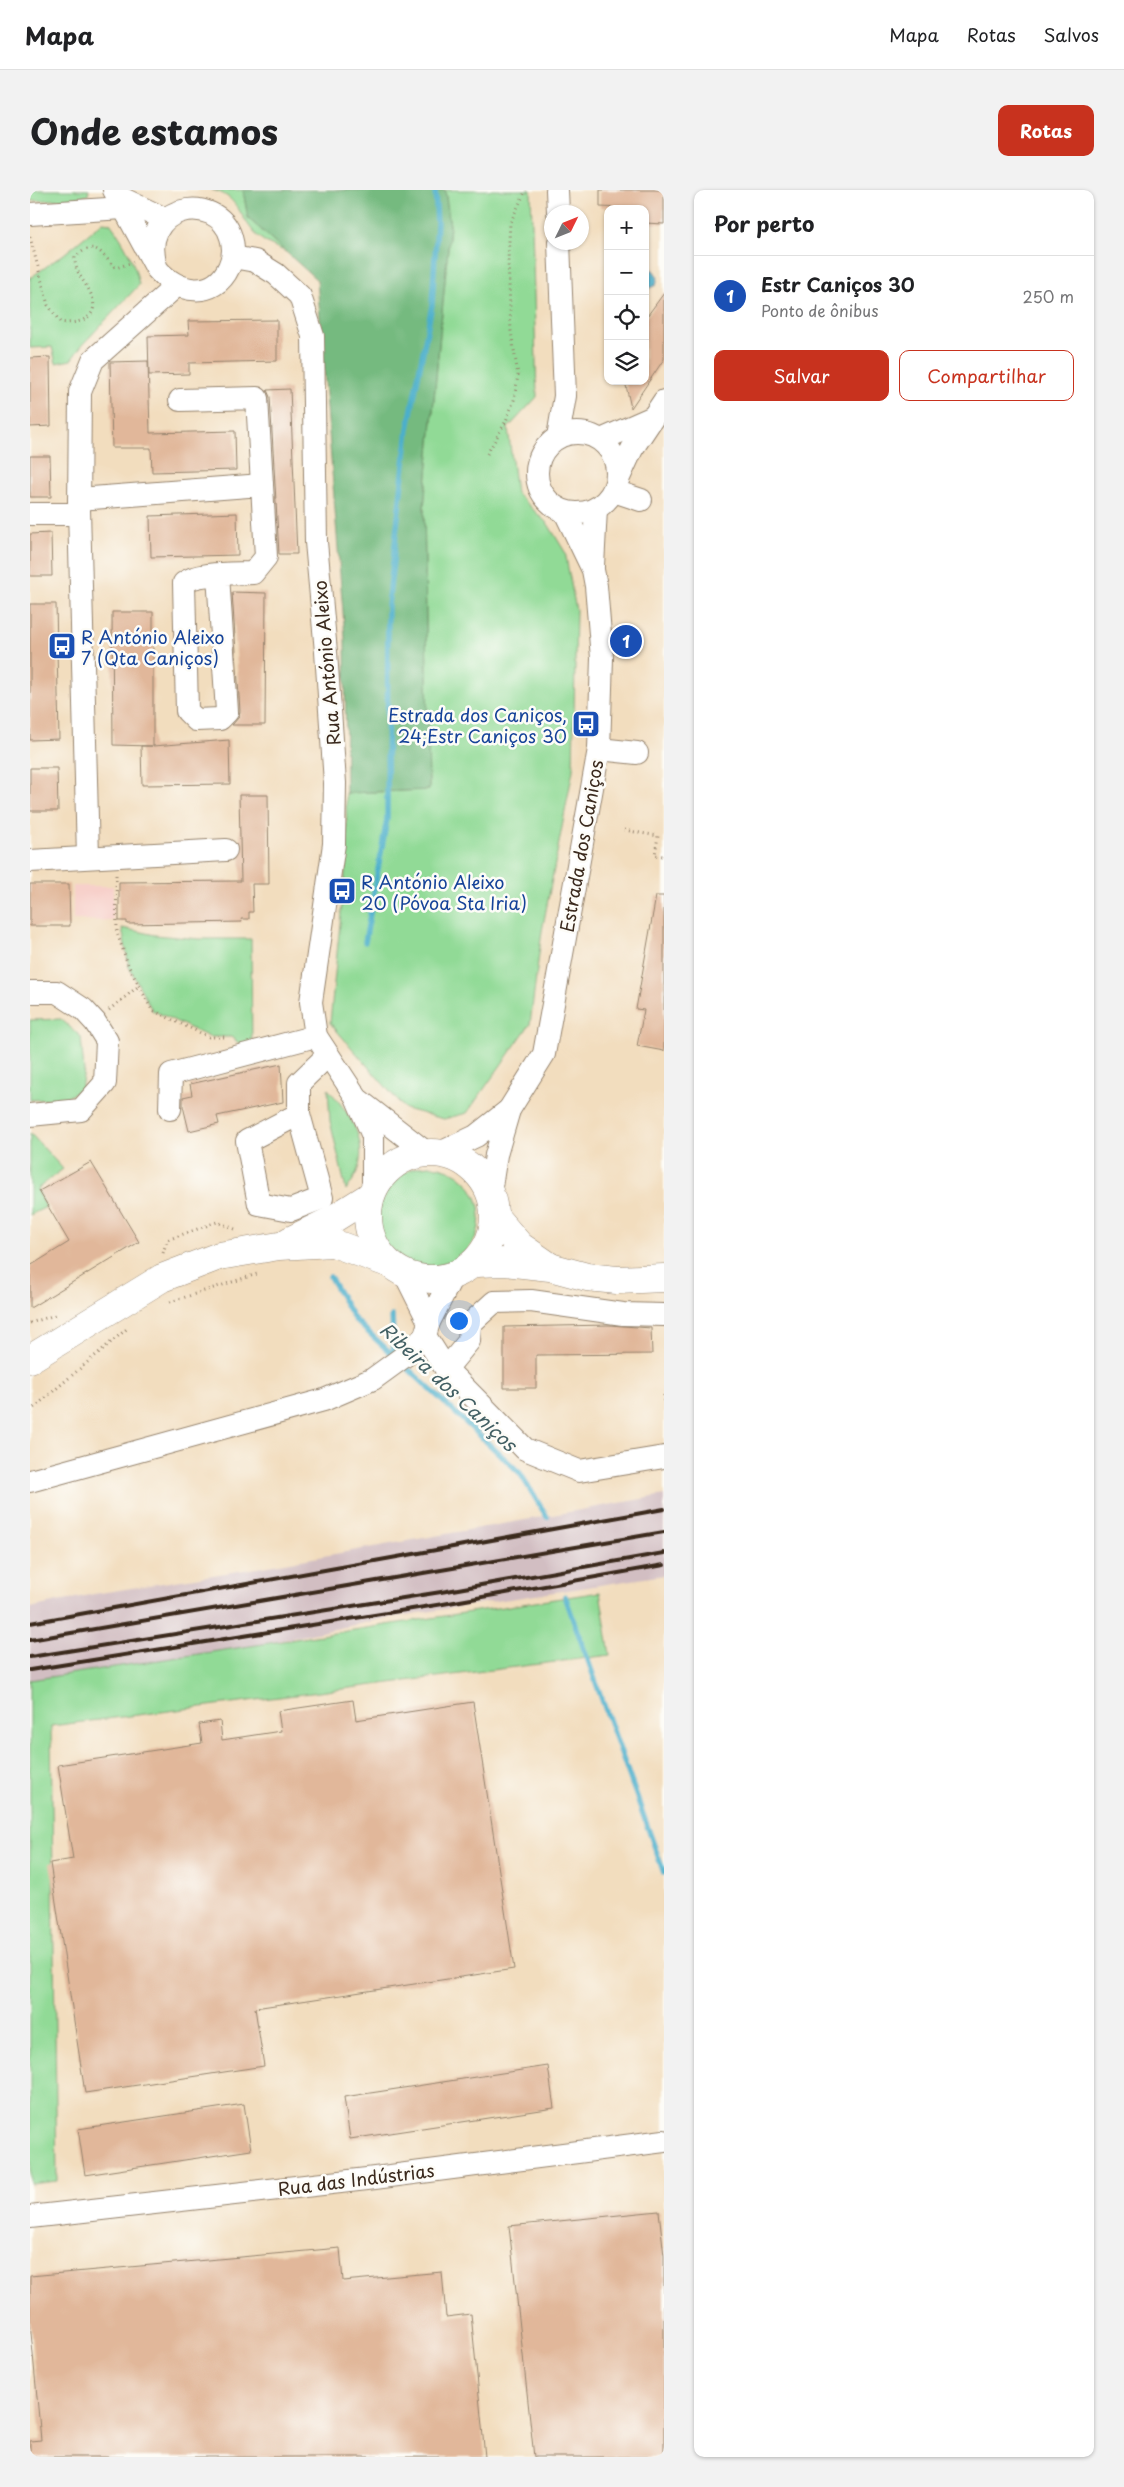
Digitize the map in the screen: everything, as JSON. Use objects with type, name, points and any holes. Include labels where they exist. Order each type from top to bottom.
[{"type":"main road","points":[[279,1246],[330,1221],[372,1192],[386,1171],[406,1157],[435,1153],[456,1158],[476,1172],[492,1205],[520,1246],[550,1267]]},
{"type":"main road","points":[[372,1192],[367,1216],[371,1241],[396,1269]]},
{"type":"main road","points":[[465,1269],[490,1242],[492,1205]]},
{"type":"main road","points":[[30,1359],[162,1278],[219,1256],[279,1246],[333,1243],[430,1281],[465,1269],[505,1262],[550,1267],[587,1277],[617,1280],[664,1278]]},
{"type":"street","points":[[557,190],[558,205]]},
{"type":"street","points":[[30,214],[118,198],[165,219]]},
{"type":"street","points":[[118,198],[153,261],[165,279],[176,286],[188,290],[212,285],[229,268],[233,257],[233,244],[229,232],[222,222],[212,214],[200,209],[188,208],[176,212],[165,219],[157,229],[152,242],[153,261]]},
{"type":"street","points":[[559,250],[565,396],[558,437],[578,433],[595,437],[658,409]]},
{"type":"street","name":"Rua António Aleixo","points":[[233,257],[255,261],[276,274],[300,296],[313,336],[316,542],[335,783],[334,844],[311,1002],[316,1036],[356,1097],[373,1136],[372,1192]]},
{"type":"street","points":[[88,857],[79,506],[80,392],[93,360],[176,286]]},
{"type":"street","points":[[565,396],[595,437],[610,449],[616,460],[618,473],[615,488]]},
{"type":"street","points":[[180,400],[257,398],[266,557],[253,573],[218,575],[190,577],[184,582],[187,712],[196,720],[220,719],[227,712],[218,575]]},
{"type":"street","points":[[565,512],[586,513],[605,503],[615,488],[632,449],[658,409]]},
{"type":"street","name":"Estrada dos Caniços","points":[[558,437],[547,446],[540,457],[536,470],[538,484],[544,496],[553,506],[565,512],[593,570]]},
{"type":"street","points":[[30,514],[79,506],[262,485]]},
{"type":"street","points":[[615,488],[640,500]]},
{"type":"street","name":"Estrada dos Caniços","points":[[492,1205],[496,1155],[509,1110],[544,1054],[599,749],[602,658],[593,570],[596,509]]},
{"type":"street","points":[[599,749],[637,753]]},
{"type":"street","points":[[30,862],[226,850]]},
{"type":"street","points":[[30,992],[57,992],[83,1009],[95,1022],[107,1041],[106,1083],[81,1110],[30,1114]]},
{"type":"street","points":[[170,1109],[171,1074],[316,1036]]},
{"type":"street","points":[[299,1114],[299,1083],[328,1055]]},
{"type":"street","name":"Rua António Aleixo","points":[[356,1097],[435,1153]]},
{"type":"street","name":"Estrada dos Caniços","points":[[435,1153],[476,1136],[509,1110]]},
{"type":"street","points":[[396,1269],[446,1369],[525,1449],[579,1471],[664,1457]]},
{"type":"street","points":[[30,1481],[324,1400],[373,1379],[399,1360],[427,1329],[465,1269]]},
{"type":"street","points":[[446,1369],[469,1341],[470,1324],[494,1302],[531,1301],[623,1314],[664,1315]]},
{"type":"street","name":"Rua das Indústrias","points":[[36,2213],[367,2179],[664,2141]]},
{"type":"path","points":[[487,454],[506,421],[514,400],[518,375],[511,331],[508,260],[510,223],[526,190]]},
{"type":"path","points":[[30,237],[48,305],[60,322],[67,324],[80,322],[87,318],[94,301],[75,264],[75,257],[86,248],[96,248],[105,254],[116,268],[153,261]]},
{"type":"path","points":[[624,830],[658,836],[655,855],[664,856]]},
{"type":"path","points":[[118,857],[116,891],[117,933],[129,967],[152,1010],[210,1037],[231,1037]]},
{"type":"path","points":[[95,1022],[140,985]]},
{"type":"path","points":[[164,1304],[261,1273]]},
{"type":"path","points":[[30,1411],[132,1325]]},
{"type":"path","points":[[664,1395],[664,1405]]},
{"type":"shaded area","points":[[73,886],[113,886],[113,921],[73,920]]},
{"type":"shaded area","points":[[664,1495],[664,1575],[387,1618],[216,1654],[30,1680],[30,1608],[94,1594],[251,1569]]},
{"type":"green space","points":[[30,190],[89,190],[88,195],[70,199],[30,201]]},
{"type":"green space","points":[[212,190],[243,190],[248,218],[286,252],[260,238],[227,196]]},
{"type":"green space","points":[[243,190],[445,190],[450,226],[424,507],[429,790],[346,793],[345,638],[317,280],[248,218]]},
{"type":"green space","points":[[445,190],[531,190],[537,397],[508,428],[516,493],[548,524],[565,552],[576,610],[573,770],[542,931],[530,1024],[467,1113],[444,1119],[405,1109],[330,1023],[347,853],[346,793],[429,790],[424,507],[450,226]]},
{"type":"green space","points":[[103,222],[110,223],[124,245],[135,268],[139,285],[82,345],[71,360],[56,363],[52,347],[30,348],[30,278],[64,254]]},
{"type":"green space","points":[[122,928],[155,935],[199,939],[251,939],[252,1053],[231,1037],[209,1037],[152,1010],[129,967]]},
{"type":"green space","points":[[61,1019],[81,1037],[84,1071],[81,1089],[64,1099],[30,1100],[30,1020]]},
{"type":"green space","points":[[328,1089],[338,1100],[353,1124],[361,1150],[360,1163],[355,1176],[346,1190],[330,1121]]},
{"type":"green space","points":[[30,1133],[63,1169],[37,1189],[46,1207],[30,1215]]},
{"type":"green space","points":[[429,1166],[449,1170],[465,1181],[476,1197],[480,1217],[476,1237],[465,1253],[449,1264],[429,1268],[409,1264],[393,1253],[382,1237],[378,1217],[382,1197],[393,1181],[409,1170]]},
{"type":"green space","points":[[600,1592],[610,1655],[51,1726],[57,2181],[30,2184],[30,1680]]},
{"type":"water","points":[[649,269],[653,270],[658,277],[656,285],[649,288]]},
{"type":"building","points":[[600,190],[664,190],[664,224],[649,223],[649,205],[604,205],[604,207],[600,207]]},
{"type":"building","points":[[664,293],[664,359],[649,381],[649,340],[649,314]]},
{"type":"building","points":[[277,320],[277,361],[189,363],[189,374],[149,375],[148,336],[189,335],[188,321]]},
{"type":"building","points":[[50,357],[51,426],[30,427],[30,358]]},
{"type":"building","points":[[148,361],[150,433],[235,431],[236,470],[152,472],[151,448],[112,448],[110,362]]},
{"type":"building","points":[[626,385],[646,385],[631,408]]},
{"type":"building","points":[[290,389],[297,554],[279,554],[270,397],[267,390]]},
{"type":"building","points":[[30,456],[50,456],[51,497],[30,497]]},
{"type":"building","points":[[237,513],[238,555],[151,557],[150,516]]},
{"type":"building","points":[[51,533],[52,576],[30,576],[30,534]]},
{"type":"building","points":[[232,592],[266,593],[265,725],[232,725],[239,717],[240,711]]},
{"type":"building","points":[[30,604],[56,604],[59,739],[30,740]]},
{"type":"building","points":[[112,612],[153,612],[153,746],[229,740],[230,784],[142,785],[141,746],[152,746],[113,745]]},
{"type":"building","points":[[30,768],[57,768],[58,811],[30,811]]},
{"type":"building","points":[[239,795],[268,795],[269,884],[252,884],[253,912],[249,912],[249,919],[241,919],[242,922],[127,924],[127,921],[119,921],[119,882],[241,881]]},
{"type":"building","points":[[30,884],[69,884],[70,926],[30,926]]},
{"type":"building","points":[[656,896],[664,896],[664,1051],[637,1046],[644,1010],[636,1009]]},
{"type":"building","points":[[281,1064],[283,1102],[217,1116],[219,1124],[189,1131],[183,1106],[183,1097],[192,1095],[190,1084]]},
{"type":"building","points":[[91,1162],[139,1242],[30,1308],[30,1266],[69,1242],[39,1191]]},
{"type":"building","points":[[610,1325],[651,1328],[652,1354],[536,1355],[536,1388],[504,1388],[504,1327]]},
{"type":"building","points":[[353,1700],[356,1720],[473,1702],[514,1969],[255,2008],[264,2066],[85,2093],[50,1863],[73,1859],[58,1765],[202,1743],[199,1724],[220,1721],[222,1740],[281,1731],[278,1711]]},
{"type":"building","points":[[548,2066],[554,2108],[350,2139],[344,2097]]},
{"type":"building","points":[[244,2104],[251,2150],[85,2175],[78,2129]]},
{"type":"building","points":[[659,2211],[664,2256],[664,2457],[534,2457],[509,2226]]},
{"type":"building","points":[[340,2248],[343,2281],[442,2272],[446,2317],[471,2314],[485,2457],[30,2457],[30,2441],[41,2440],[30,2322],[30,2276]]},
{"type":"waterway","points":[[365,942],[387,819],[388,606],[408,429],[432,305],[437,223],[435,190]]},
{"type":"waterway","name":"Ribeira dos Caniços","points":[[330,1277],[354,1319],[394,1356]]},
{"type":"waterway","points":[[392,1316],[394,1356]]},
{"type":"waterway","name":"Ribeira dos Caniços","points":[[403,1364],[520,1473],[547,1517]]},
{"type":"waterway","name":"Ribeira dos Caniços","points":[[565,1596],[664,1873]]},
{"type":"railway","points":[[30,1623],[664,1509]]},
{"type":"railway","points":[[30,1640],[664,1532]]},
{"type":"railway","points":[[30,1657],[441,1592],[664,1553]]},
{"type":"railway","points":[[30,1670],[443,1604],[664,1565]]},
{"type":"place","name":"Estr Caniços 30","points":[[626,641]]},
{"type":"place","name":"R António Aleixo 7 (Qta Caniços)","points":[[62,646]]},
{"type":"place","name":"Estrada dos Caniços, 24;Estr Caniços 30","points":[[586,724]]},
{"type":"place","name":"R António Aleixo 20 (Póvoa Sta Iria)","points":[[342,891]]}]
